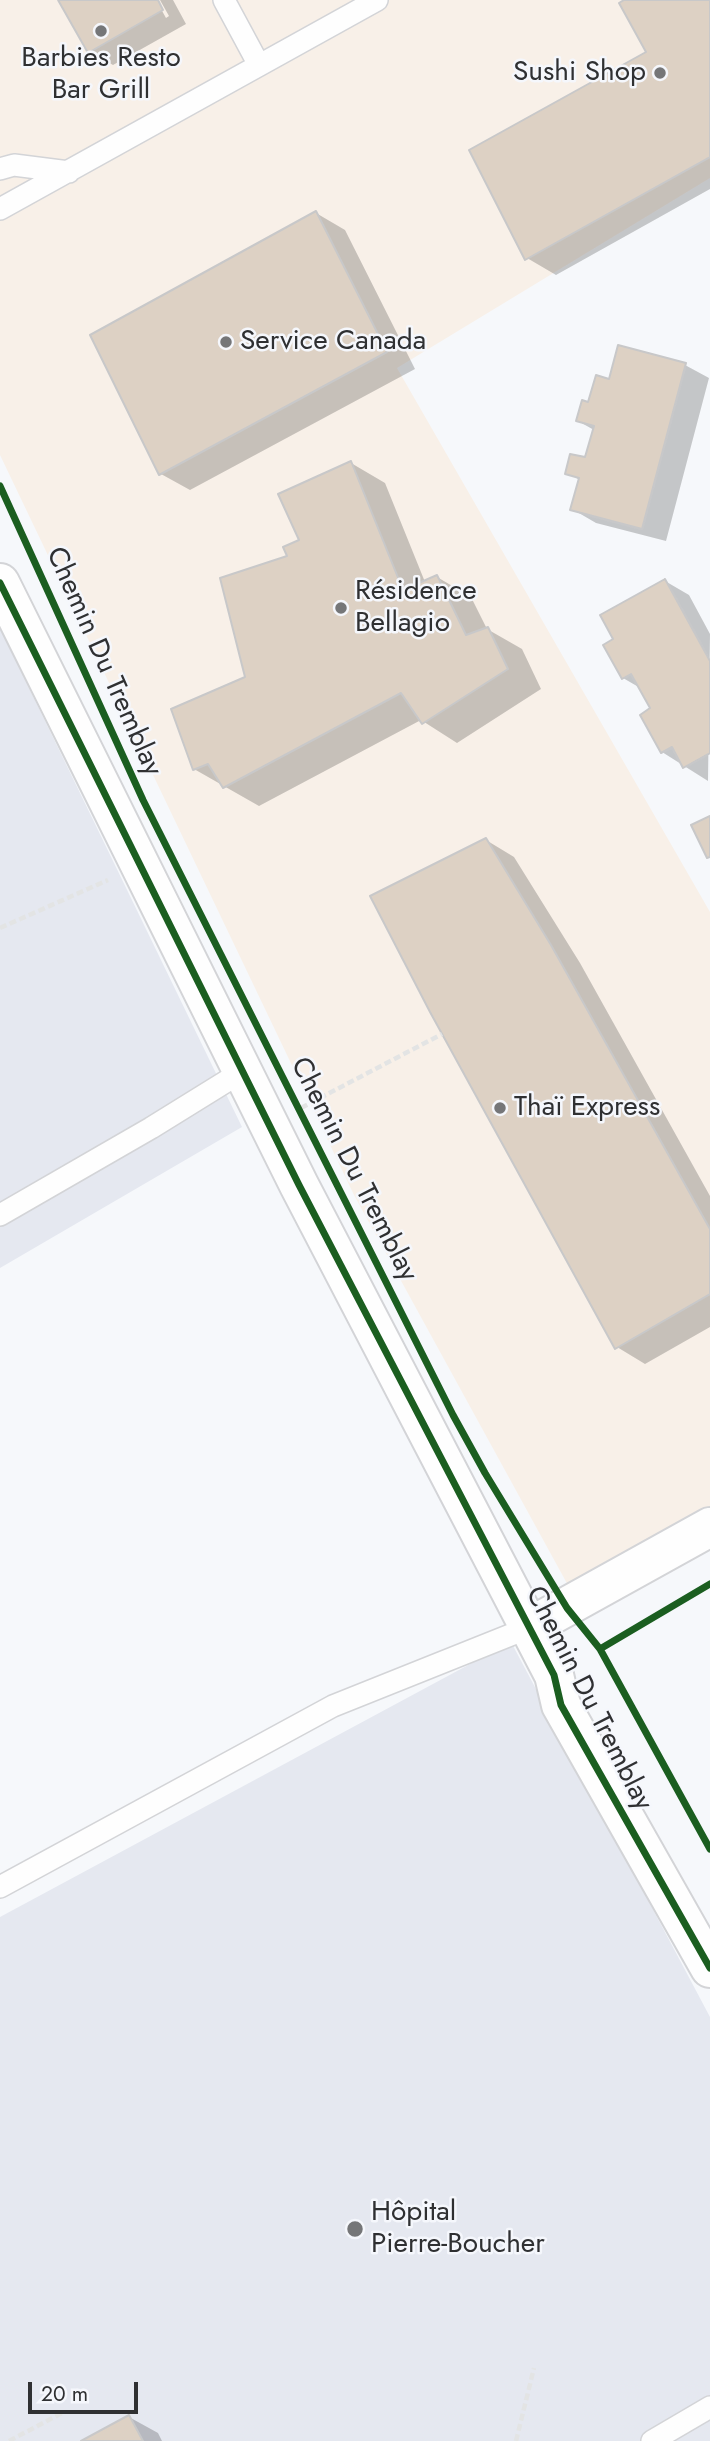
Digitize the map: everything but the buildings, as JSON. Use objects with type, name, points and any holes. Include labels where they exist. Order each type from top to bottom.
[{"type":"street","name":"Chemin Du Tremblay","points":[[0,583],[299,1185],[554,1675],[561,1705],[710,1968]]},
{"type":"street","points":[[528,1628],[710,1527]]},
{"type":"lane","points":[[224,0],[259,65]]},
{"type":"lane","points":[[0,209],[377,0]]},
{"type":"lane","points":[[0,169],[15,165],[69,172]]},
{"type":"lane","points":[[0,1215],[151,1128],[243,1071]]},
{"type":"lane","points":[[0,1887],[333,1706],[528,1628]]},
{"type":"lane","points":[[652,2441],[710,2407]]},
{"type":"path","points":[[0,928],[141,866]]},
{"type":"path","points":[[299,1110],[442,1034]]},
{"type":"path","points":[[516,2441],[534,2368]]},
{"type":"path","points":[[9,2441],[62,2413]]},
{"type":"shaded area","points":[[0,0],[710,0],[710,178],[397,368],[710,912],[710,1517],[575,1598],[354,1195],[0,455]]},
{"type":"shaded area","points":[[0,628],[242,1127],[0,1268]]},
{"type":"shaded area","name":"Hôpital Pierre-Boucher","points":[[511,1642],[710,2017],[710,2441],[0,2441],[0,1917]]},
{"type":"cycle path","points":[[0,486],[143,800],[453,1415],[567,1608],[600,1649],[710,1849]]},
{"type":"cycle path","points":[[0,583],[299,1185],[554,1675],[561,1705],[710,1968]]},
{"type":"cycle path","points":[[600,1649],[710,1584]]},
{"type":"place","name":"Barbies Resto Bar Grill","points":[[101,31]]},
{"type":"place","name":"Sushi Shop","points":[[660,73]]},
{"type":"place","name":"Service Canada","points":[[226,342]]},
{"type":"place","name":"Résidence Bellagio","points":[[341,608]]},
{"type":"place","name":"Thaï Express","points":[[500,1108]]},
{"type":"place","name":"Hôpital Pierre-Boucher","points":[[355,2229]]}]
